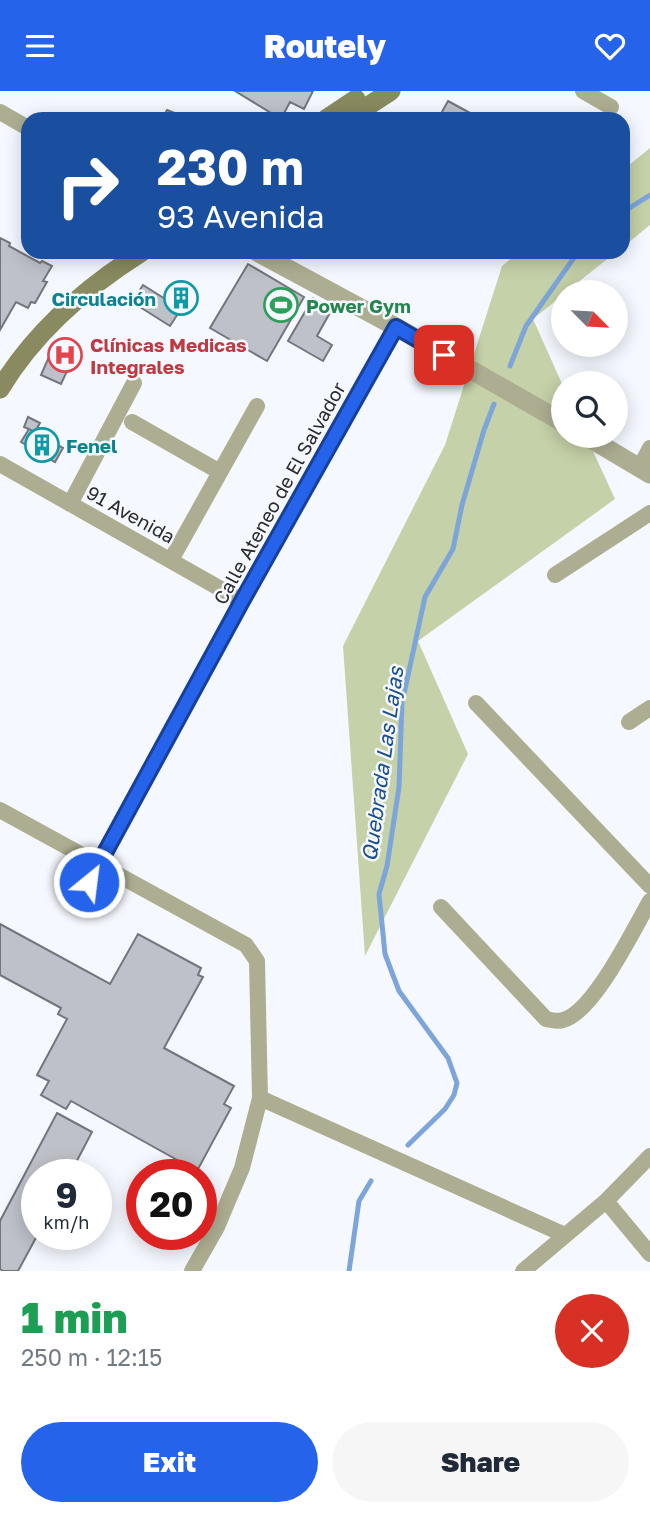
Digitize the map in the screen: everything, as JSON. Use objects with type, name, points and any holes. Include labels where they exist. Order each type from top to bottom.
[{"type":"main road","points":[[337,112],[369,91]]},
{"type":"main road","points":[[359,112],[391,91]]},
{"type":"main road","points":[[0,369],[40,316],[69,290],[112,259]]},
{"type":"main road","points":[[0,390],[35,340],[54,319],[107,274],[131,259]]},
{"type":"street","points":[[583,91],[611,107]]},
{"type":"street","points":[[0,113],[21,124]]},
{"type":"street","points":[[270,259],[551,416]]},
{"type":"street","name":"Calle Ateneo de El Salvador","points":[[99,864],[242,601],[396,327]]},
{"type":"street","points":[[70,504],[134,383]]},
{"type":"street","points":[[171,561],[257,406]]},
{"type":"street","points":[[132,422],[220,472]]},
{"type":"street","points":[[606,448],[645,471],[650,448]]},
{"type":"street","name":"91 Avenida","points":[[0,464],[242,601]]},
{"type":"street","points":[[555,575],[650,513]]},
{"type":"street","points":[[476,703],[650,886]]},
{"type":"street","points":[[629,722],[650,708]]},
{"type":"street","points":[[0,810],[246,945],[257,961],[260,1098],[242,1168],[217,1227],[192,1271]]},
{"type":"street","points":[[440,907],[546,1019],[561,1021],[579,1012],[600,987],[650,901]]},
{"type":"street","points":[[260,1098],[565,1234]]},
{"type":"street","points":[[523,1271],[606,1201],[650,1156]]},
{"type":"street","points":[[606,1201],[650,1254]]},
{"type":"lane","points":[[79,901],[99,864]]},
{"type":"green space","points":[[650,148],[650,225],[630,241],[630,164]]},
{"type":"green space","points":[[510,259],[607,259],[581,280],[551,280],[551,305],[533,319],[556,371],[551,371],[551,448],[592,448],[615,499],[418,641],[468,754],[365,956],[343,646],[445,445],[502,266]]},
{"type":"building","points":[[235,91],[313,91],[304,109],[290,102],[285,112],[270,112]]},
{"type":"building","points":[[448,101],[468,112],[442,112]]},
{"type":"building","points":[[0,238],[21,253],[21,259],[33,259],[40,263],[42,261],[52,266],[43,281],[47,282],[35,303],[31,302],[28,308],[16,302],[0,330]]},
{"type":"building","points":[[248,264],[304,297],[267,361],[210,328]]},
{"type":"building","name":"Circulación","points":[[176,284],[196,296],[186,312],[167,300]]},
{"type":"building","points":[[143,285],[181,309],[170,326],[132,302]]},
{"type":"building","points":[[313,298],[332,309],[317,336],[332,345],[323,361],[288,341]]},
{"type":"building","name":"Clínicas Medicas Integrales","points":[[63,342],[78,349],[68,369],[53,362]]},
{"type":"building","points":[[48,359],[68,369],[61,384],[41,375]]},
{"type":"building","points":[[28,417],[40,423],[35,432],[24,427]]},
{"type":"building","name":"Fenel","points":[[29,429],[63,448],[55,462],[21,442]]},
{"type":"building","points":[[0,924],[110,984],[138,934],[201,968],[198,975],[203,977],[164,1048],[234,1086],[224,1104],[231,1108],[203,1159],[175,1159],[71,1101],[66,1109],[41,1095],[49,1081],[37,1075],[67,1019],[58,1014],[61,1008],[0,975]]},
{"type":"building","points":[[57,1113],[92,1132],[78,1159],[33,1159]]},
{"type":"building","points":[[21,1181],[21,1250],[29,1250],[18,1271],[0,1269],[0,1221]]},
{"type":"waterway","name":"Quebrada Las Lajas","points":[[630,208],[650,195]]},
{"type":"waterway","name":"Quebrada Las Lajas","points":[[510,366],[526,326],[573,259]]},
{"type":"waterway","name":"Quebrada Las Lajas","points":[[408,1145],[445,1109],[454,1095],[457,1083],[448,1058],[399,991],[385,954],[379,894],[387,866],[399,787],[402,703],[425,597],[453,549],[462,505],[494,404]]},
{"type":"waterway","name":"Quebrada Las Lajas","points":[[349,1271],[359,1201],[371,1181]]},
{"type":"place","name":"Circulación","points":[[181,298]]},
{"type":"place","name":"Power Gym","points":[[281,305]]},
{"type":"place","name":"Clínicas Medicas Integrales","points":[[65,355]]},
{"type":"place","name":"Fenel","points":[[42,445]]},
{"type":"route","points":[[89,882],[242,601],[396,327],[444,355]]}]
